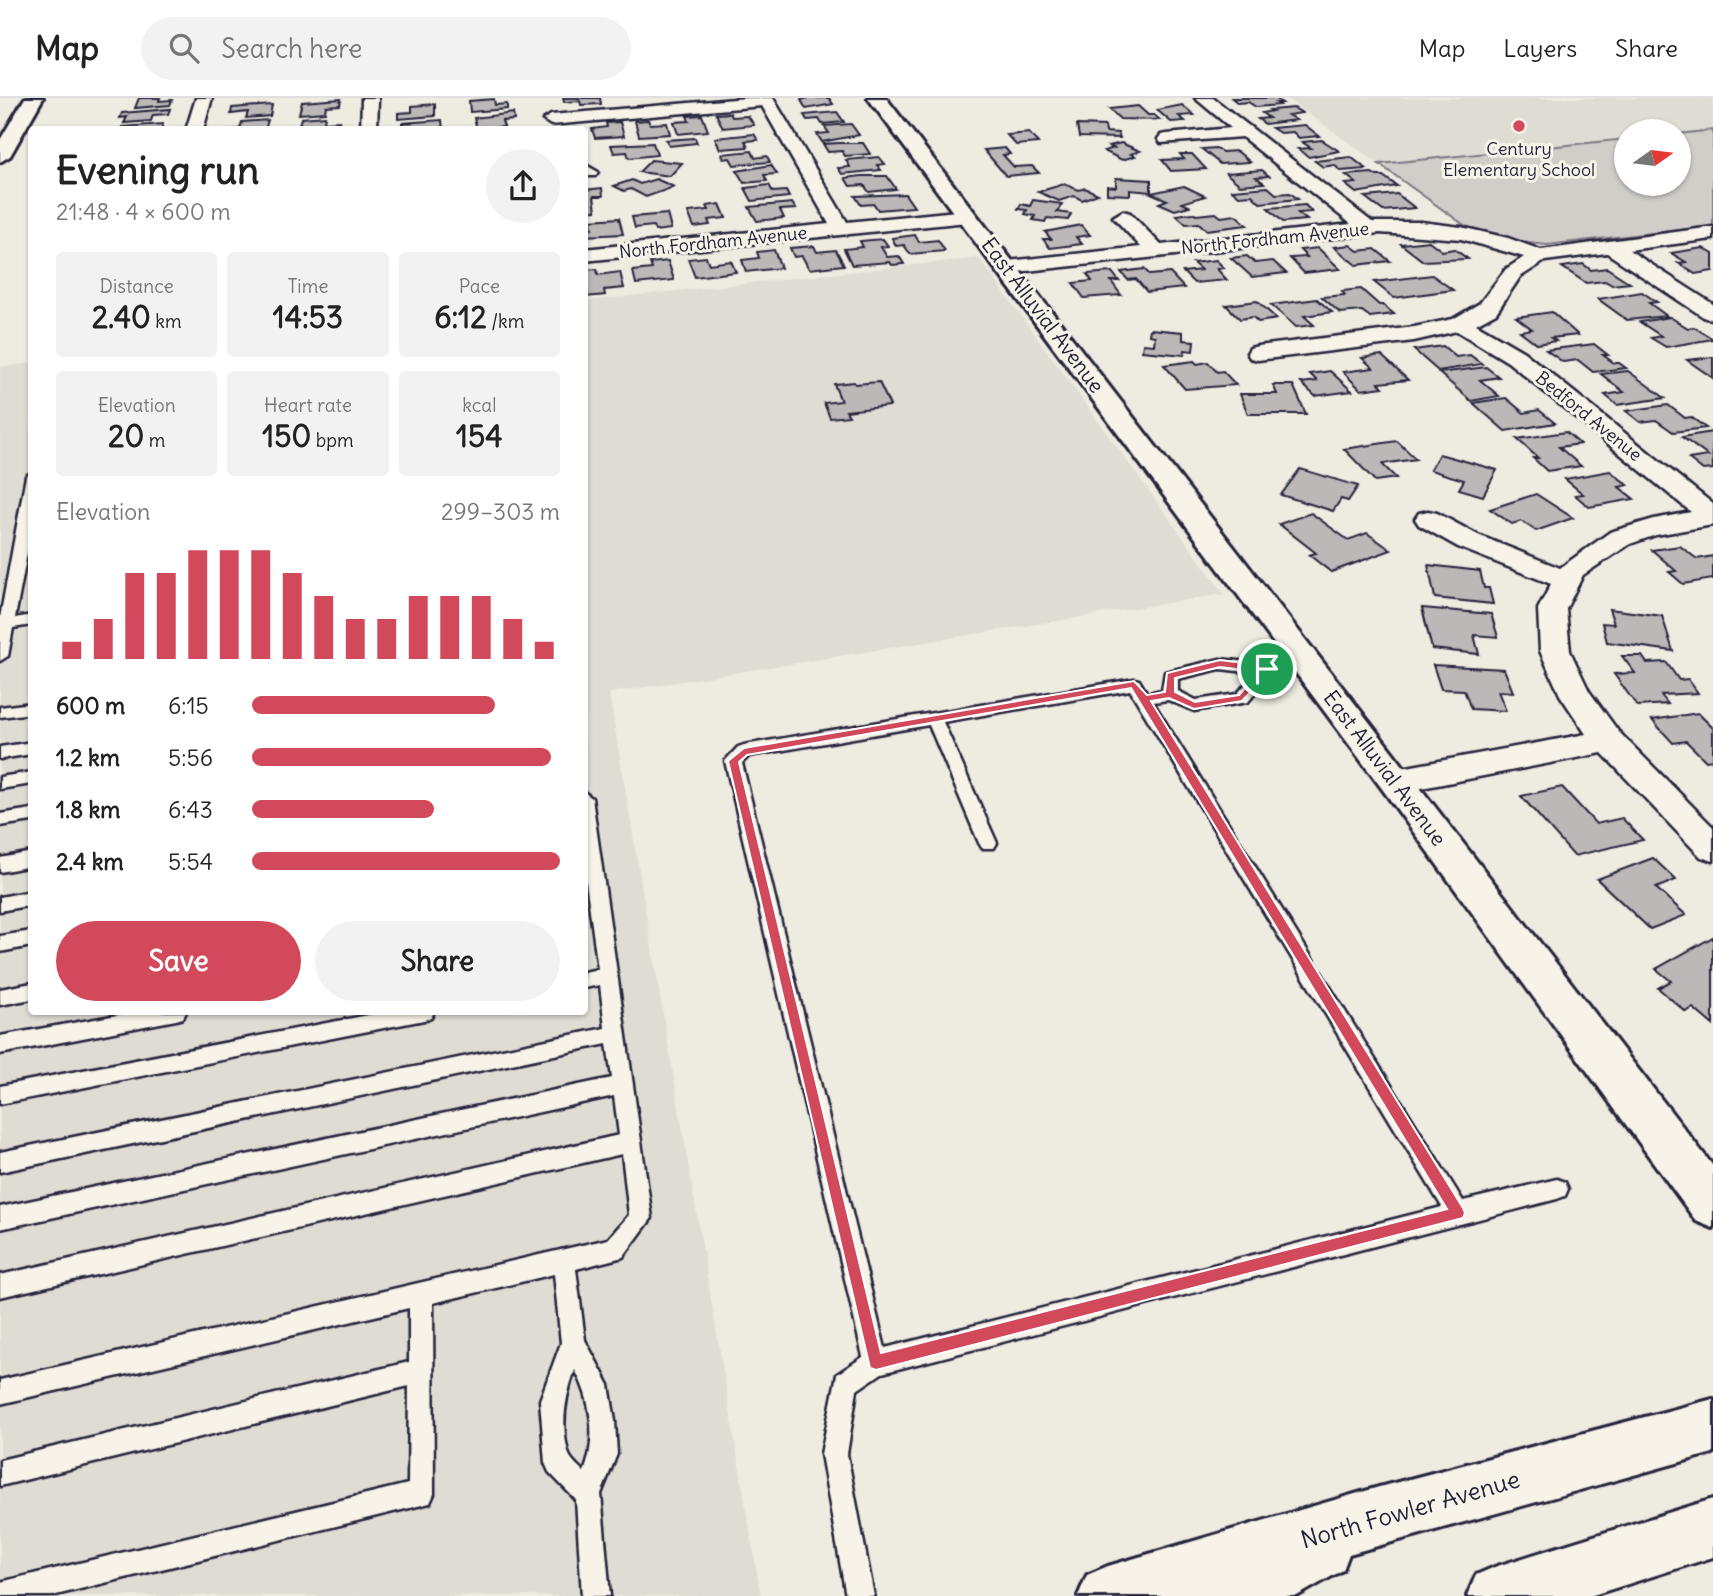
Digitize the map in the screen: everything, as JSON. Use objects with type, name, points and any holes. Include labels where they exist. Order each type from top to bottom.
[{"type":"main road","points":[[0,156],[34,98]]},
{"type":"main road","name":"East Alluvial Avenue","points":[[877,98],[1396,780],[1713,1205]]},
{"type":"main road","name":"North Fowler Avenue","points":[[1108,1596],[1379,1516],[1713,1426]]},
{"type":"main road","points":[[1240,1596],[1379,1516]]},
{"type":"main road","points":[[1497,1596],[1713,1528]]},
{"type":"street","points":[[195,126],[204,98]]},
{"type":"street","points":[[369,126],[370,98]]},
{"type":"street","points":[[1203,98],[1367,228]]},
{"type":"street","points":[[551,120],[766,101],[841,229]]},
{"type":"street","points":[[1167,139],[1244,132]]},
{"type":"street","name":"North Fordham Avenue","points":[[588,256],[967,216]]},
{"type":"street","points":[[1123,217],[1156,251]]},
{"type":"street","name":"North Fordham Avenue","points":[[1008,267],[1367,228],[1458,232],[1505,243],[1539,256]]},
{"type":"street","points":[[1258,354],[1414,334],[1460,324],[1488,308],[1513,272],[1539,256],[1713,233]]},
{"type":"street","points":[[1608,245],[1713,313]]},
{"type":"street","name":"Bedford Avenue","points":[[1460,324],[1516,357],[1713,517]]},
{"type":"street","points":[[1713,517],[1647,528],[1621,537],[1578,563],[1563,579],[1554,597],[1550,617],[1556,650],[1571,691],[1607,741],[1713,848]]},
{"type":"street","points":[[1428,519],[1468,541],[1563,579]]},
{"type":"street","points":[[1396,780],[1607,741]]},
{"type":"lane","points":[[0,656],[6,624],[24,563],[28,528]]},
{"type":"lane","points":[[6,624],[28,621]]},
{"type":"lane","points":[[1170,694],[1170,676],[1220,664],[1267,669],[1307,664]]},
{"type":"lane","points":[[1144,699],[1170,694],[1194,706],[1242,698],[1267,669]]},
{"type":"lane","points":[[876,1362],[733,761],[744,751],[1134,684],[1458,1213]]},
{"type":"lane","points":[[0,712],[28,708]]},
{"type":"lane","points":[[934,719],[988,843]]},
{"type":"lane","points":[[0,753],[28,749]]},
{"type":"lane","points":[[0,783],[28,779]]},
{"type":"lane","points":[[0,820],[28,816]]},
{"type":"lane","points":[[0,1392],[615,1249],[640,1218],[608,975],[593,932],[588,855]]},
{"type":"lane","points":[[0,865],[28,860]]},
{"type":"lane","points":[[0,904],[28,899]]},
{"type":"lane","points":[[0,944],[28,939]]},
{"type":"lane","points":[[588,979],[608,975]]},
{"type":"lane","points":[[0,997],[28,992]]},
{"type":"lane","points":[[0,1045],[160,1015]]},
{"type":"lane","points":[[0,1095],[409,1015]]},
{"type":"lane","points":[[0,1162],[616,1034]]},
{"type":"lane","points":[[0,1218],[623,1085]]},
{"type":"lane","points":[[0,1286],[631,1142]]},
{"type":"lane","points":[[860,1596],[834,1454],[846,1383],[876,1362],[1557,1189]]},
{"type":"lane","points":[[564,1260],[573,1343],[597,1385],[603,1421],[604,1454],[588,1494],[596,1596]]},
{"type":"lane","points":[[0,1595],[421,1494],[422,1294]]},
{"type":"lane","points":[[573,1343],[552,1400],[554,1434],[558,1463],[588,1494]]},
{"type":"lane","points":[[0,1474],[421,1371]]},
{"type":"shaded area","name":"Century Elementary School","points":[[1286,98],[1713,98],[1713,132],[1691,134],[1691,119],[1614,119],[1614,141],[1379,164]]},
{"type":"shaded area","points":[[1713,130],[1713,226],[1547,245],[1528,243],[1467,227],[1379,164],[1614,140],[1614,196],[1691,196],[1691,133]]},
{"type":"shaded area","points":[[979,258],[1224,594],[609,693],[761,1596],[0,1596],[0,367],[28,363],[28,1015],[588,1015],[588,301]]},
{"type":"building","points":[[139,98],[172,100],[170,105],[135,108]]},
{"type":"building","points":[[563,98],[600,98],[601,104],[581,105],[580,101],[564,102]]},
{"type":"building","points":[[829,98],[833,104],[806,109],[801,100]]},
{"type":"building","points":[[1232,98],[1275,98],[1282,103],[1256,107],[1248,102],[1238,103]]},
{"type":"building","points":[[341,99],[340,105],[326,106],[325,112],[299,114],[302,102]]},
{"type":"building","points":[[494,99],[495,105],[507,104],[507,109],[470,112],[469,101]]},
{"type":"building","points":[[435,104],[435,116],[398,119],[398,113],[412,112],[412,106]]},
{"type":"building","points":[[272,105],[270,116],[246,118],[248,112],[231,114],[232,108]]},
{"type":"building","points":[[1182,105],[1194,115],[1179,116],[1185,121],[1171,122],[1157,110]]},
{"type":"building","points":[[1138,106],[1148,115],[1154,115],[1160,120],[1120,119],[1109,109]]},
{"type":"building","points":[[1294,108],[1302,113],[1288,115],[1296,120],[1265,124],[1258,119],[1269,118],[1262,113],[1272,111],[1270,110]]},
{"type":"building","points":[[170,109],[168,114],[153,115],[151,121],[124,123],[127,117],[120,118],[122,113]]},
{"type":"building","points":[[837,112],[844,122],[822,124],[819,119],[807,120],[804,115]]},
{"type":"building","points":[[513,113],[514,120],[502,121],[504,126],[476,126],[474,118]]},
{"type":"building","points":[[730,113],[732,117],[748,116],[754,125],[723,128],[716,114]]},
{"type":"building","points":[[702,115],[708,131],[678,134],[674,122],[689,121],[687,116]]},
{"type":"building","points":[[325,116],[324,122],[340,121],[339,126],[299,126],[301,118]]},
{"type":"building","points":[[268,120],[266,126],[241,126],[242,122]]},
{"type":"building","points":[[442,120],[443,126],[402,126],[402,123]]},
{"type":"building","points":[[648,120],[650,124],[667,123],[670,134],[639,136],[635,121]]},
{"type":"building","points":[[620,122],[624,136],[595,138],[592,129],[607,127],[606,123]]},
{"type":"building","points":[[851,124],[859,135],[822,142],[817,134],[829,133],[824,126]]},
{"type":"building","points":[[1077,125],[1105,126],[1106,132],[1118,133],[1120,138],[1079,137]]},
{"type":"building","points":[[1305,125],[1319,136],[1299,138],[1293,132],[1280,133],[1272,128]]},
{"type":"building","points":[[1029,133],[1038,143],[1016,145],[1007,135]]},
{"type":"building","points":[[754,134],[758,140],[745,141],[748,147],[720,149],[715,138]]},
{"type":"building","points":[[695,138],[697,143],[669,146],[666,140]]},
{"type":"building","points":[[1322,140],[1339,151],[1309,157],[1298,149],[1311,148],[1302,142]]},
{"type":"building","points":[[653,143],[657,155],[629,158],[627,152],[614,153],[611,145]]},
{"type":"building","points":[[863,143],[870,154],[845,156],[842,151],[828,152],[823,144]]},
{"type":"building","points":[[1121,143],[1140,151],[1131,154],[1135,156],[1122,160],[1104,151],[1114,148],[1109,146]]},
{"type":"building","points":[[1005,148],[1010,154],[1003,155],[1014,167],[1032,166],[1039,173],[1006,176],[984,150]]},
{"type":"building","points":[[1216,148],[1222,152],[1237,151],[1250,162],[1220,164],[1202,149]]},
{"type":"building","points":[[752,151],[755,158],[767,156],[770,162],[734,165],[730,158],[724,159],[722,154]]},
{"type":"building","points":[[1180,154],[1192,154],[1206,169],[1171,171],[1162,160],[1184,159]]},
{"type":"building","points":[[879,157],[885,164],[877,165],[881,170],[842,174],[838,168],[850,167],[846,160]]},
{"type":"building","points":[[1351,157],[1366,169],[1341,171],[1334,165],[1323,167],[1315,161]]},
{"type":"building","points":[[651,160],[682,163],[670,176],[639,172]]},
{"type":"building","points":[[771,165],[777,174],[764,175],[767,181],[744,183],[737,171]]},
{"type":"building","points":[[1262,170],[1269,176],[1256,177],[1264,183],[1240,185],[1226,173]]},
{"type":"building","points":[[1372,173],[1383,176],[1397,186],[1356,193],[1345,184],[1356,183],[1346,175]]},
{"type":"building","points":[[887,176],[896,189],[869,192],[864,185],[850,186],[845,178]]},
{"type":"building","points":[[1116,178],[1151,180],[1151,192],[1130,190],[1130,195],[1107,194],[1107,186],[1116,187]]},
{"type":"building","points":[[656,179],[674,187],[646,197],[631,189],[624,191],[614,186],[632,180],[640,184]]},
{"type":"building","points":[[1064,184],[1098,194],[1082,200],[1074,196],[1059,201],[1038,192]]},
{"type":"building","points":[[769,185],[773,192],[786,191],[789,197],[752,201],[745,188]]},
{"type":"building","points":[[1184,186],[1205,196],[1182,203],[1189,206],[1175,210],[1159,203],[1167,200],[1151,193]]},
{"type":"building","points":[[1268,187],[1276,194],[1290,193],[1298,199],[1260,203],[1252,195],[1239,196],[1232,190]]},
{"type":"building","points":[[602,188],[603,196],[594,196],[596,210],[588,211],[588,190]]},
{"type":"building","points":[[905,194],[914,207],[878,210],[874,204],[861,205],[855,196]]},
{"type":"building","points":[[1397,194],[1415,208],[1383,211],[1365,197]]},
{"type":"building","points":[[1033,200],[1062,204],[1057,212],[1071,214],[1068,220],[1033,220],[1035,216],[1025,214],[1027,210],[1018,209],[1021,204],[1030,206]]},
{"type":"building","points":[[792,203],[796,209],[780,210],[784,218],[757,221],[749,207]]},
{"type":"building","points":[[720,204],[726,218],[708,220],[710,225],[694,227],[688,212],[709,210],[707,206]]},
{"type":"building","points":[[1305,205],[1312,212],[1298,213],[1307,220],[1283,222],[1268,208]]},
{"type":"building","points":[[1216,213],[1221,217],[1236,215],[1247,225],[1206,230],[1199,223],[1186,224],[1176,215]]},
{"type":"building","points":[[667,214],[671,229],[655,231],[653,226],[635,228],[632,217]]},
{"type":"building","points":[[619,218],[623,234],[588,236],[588,228],[592,228],[590,220]]},
{"type":"building","points":[[1081,225],[1090,235],[1076,237],[1082,244],[1050,248],[1043,239],[1051,239],[1045,232]]},
{"type":"building","points":[[915,235],[919,242],[938,240],[945,251],[910,254],[904,245],[896,246],[892,238]]},
{"type":"building","points":[[883,239],[888,246],[881,247],[887,257],[899,256],[904,264],[892,265],[890,262],[852,265],[844,249],[863,247],[860,241]]},
{"type":"building","points":[[1429,241],[1442,251],[1454,249],[1468,259],[1423,261],[1401,244]]},
{"type":"building","points":[[1350,245],[1358,251],[1375,249],[1390,261],[1356,265],[1334,247]]},
{"type":"building","points":[[814,246],[817,252],[836,250],[844,265],[809,269],[802,256],[794,257],[790,248]]},
{"type":"building","points":[[1318,248],[1340,269],[1304,273],[1290,258],[1307,257],[1300,250]]},
{"type":"building","points":[[1703,248],[1713,254],[1713,271],[1695,274],[1678,263],[1686,262],[1671,253]]},
{"type":"building","points":[[774,250],[781,268],[746,272],[742,260],[759,258],[757,252]]},
{"type":"building","points":[[1247,256],[1255,263],[1273,261],[1286,273],[1252,277],[1231,258]]},
{"type":"building","points":[[706,257],[709,264],[731,261],[736,272],[695,277],[688,259]]},
{"type":"building","points":[[1216,260],[1224,268],[1217,269],[1227,280],[1194,283],[1183,272],[1201,270],[1193,263]]},
{"type":"building","points":[[668,261],[674,280],[636,284],[633,271],[652,269],[650,263]]},
{"type":"building","points":[[1583,264],[1591,270],[1607,268],[1630,283],[1586,283],[1562,267]]},
{"type":"building","points":[[597,269],[598,275],[620,272],[624,288],[604,290],[605,295],[588,297],[588,270]]},
{"type":"building","points":[[1144,269],[1150,275],[1170,273],[1184,288],[1147,292],[1136,279],[1128,280],[1121,272]]},
{"type":"building","points":[[1112,272],[1119,281],[1111,281],[1121,295],[1084,298],[1073,283],[1092,281],[1087,274]]},
{"type":"building","points":[[1432,275],[1453,290],[1394,298],[1374,282]]},
{"type":"building","points":[[1361,289],[1394,314],[1370,317],[1362,311],[1340,313],[1322,297],[1345,295],[1342,291]]},
{"type":"building","points":[[1642,292],[1657,302],[1649,303],[1667,316],[1627,320],[1598,299]]},
{"type":"building","points":[[1317,299],[1332,312],[1304,316],[1314,325],[1296,327],[1271,305]]},
{"type":"building","points":[[1257,301],[1277,319],[1258,322],[1253,317],[1240,319],[1226,305]]},
{"type":"building","points":[[1552,312],[1578,335],[1551,338],[1556,341],[1537,344],[1520,331],[1532,329],[1516,317]]},
{"type":"building","points":[[1670,317],[1713,339],[1666,347],[1651,338],[1661,336],[1640,322]]},
{"type":"building","points":[[1150,329],[1183,332],[1183,340],[1194,341],[1193,351],[1185,350],[1184,355],[1142,351],[1143,344],[1154,345],[1155,336],[1149,335]]},
{"type":"building","points":[[1594,344],[1608,355],[1603,355],[1626,368],[1593,372],[1578,360],[1563,362],[1546,350]]},
{"type":"building","points":[[1443,346],[1456,357],[1470,355],[1482,364],[1438,371],[1414,350]]},
{"type":"building","points":[[1381,355],[1408,380],[1379,383],[1383,387],[1361,390],[1343,372],[1373,368],[1362,358]]},
{"type":"building","points":[[1713,357],[1713,378],[1687,360]]},
{"type":"building","points":[[1194,361],[1197,364],[1208,362],[1217,372],[1223,371],[1236,385],[1185,389],[1164,365]]},
{"type":"building","points":[[1486,367],[1499,377],[1480,380],[1499,396],[1471,401],[1439,373]]},
{"type":"building","points":[[1330,371],[1352,391],[1315,396],[1301,383],[1317,381],[1310,374]]},
{"type":"building","points":[[1628,371],[1665,398],[1617,405],[1605,395],[1624,392],[1601,374]]},
{"type":"building","points":[[879,382],[890,406],[846,411],[849,416],[830,418],[824,403],[841,401],[834,384]]},
{"type":"building","points":[[1273,385],[1293,385],[1306,414],[1248,414],[1240,394],[1277,394]]},
{"type":"building","points":[[1506,398],[1524,413],[1539,410],[1555,423],[1505,431],[1473,403]]},
{"type":"building","points":[[1668,405],[1685,418],[1691,417],[1706,428],[1673,432],[1656,420],[1640,422],[1626,411]]},
{"type":"building","points":[[1566,432],[1580,444],[1559,447],[1581,466],[1547,471],[1533,458],[1538,458],[1517,439]]},
{"type":"building","points":[[1712,432],[1713,469],[1703,470],[1689,459],[1708,456],[1682,437]]},
{"type":"building","points":[[1397,441],[1416,459],[1382,464],[1396,478],[1375,481],[1344,449]]},
{"type":"building","points":[[1439,454],[1497,470],[1483,496],[1459,489],[1464,480],[1430,470]]},
{"type":"building","points":[[1300,469],[1358,486],[1348,501],[1341,499],[1333,511],[1281,495]]},
{"type":"building","points":[[1610,471],[1628,485],[1619,487],[1634,499],[1589,507],[1575,495],[1583,494],[1565,479]]},
{"type":"building","points":[[1536,494],[1573,518],[1536,531],[1521,521],[1512,524],[1490,509]]},
{"type":"building","points":[[1311,513],[1348,540],[1367,533],[1391,550],[1331,572],[1309,555],[1316,553],[1279,524]]},
{"type":"building","points":[[1680,546],[1697,559],[1713,556],[1713,579],[1683,584],[1669,572],[1676,571],[1652,550]]},
{"type":"building","points":[[1428,565],[1480,571],[1484,588],[1489,588],[1493,604],[1435,598]]},
{"type":"building","points":[[1422,608],[1491,614],[1498,637],[1474,635],[1479,654],[1432,649]]},
{"type":"building","points":[[1609,609],[1662,616],[1673,651],[1607,642],[1602,623],[1614,624]]},
{"type":"building","points":[[1622,656],[1642,656],[1647,663],[1666,662],[1679,680],[1688,679],[1698,693],[1661,695],[1668,704],[1637,706],[1614,674],[1635,673]]},
{"type":"building","points":[[1433,665],[1504,669],[1513,692],[1498,691],[1506,711],[1471,709],[1464,690],[1441,689]]},
{"type":"building","points":[[1698,713],[1713,728],[1713,760],[1706,761],[1686,741],[1673,743],[1652,720]]},
{"type":"building","points":[[1562,787],[1596,824],[1622,818],[1643,840],[1574,856],[1521,796]]},
{"type":"building","points":[[1653,858],[1676,880],[1656,888],[1686,915],[1650,929],[1597,879]]},
{"type":"building","points":[[1713,937],[1713,1025],[1693,1008],[1686,1012],[1658,988],[1671,981],[1656,969]]},
{"type":"place","name":"Century Elementary School","points":[[1519,126]]},
{"type":"route","points":[[1267,669],[1220,664],[1170,676],[1170,694],[1144,699],[1458,1213],[876,1362],[733,761],[744,751],[1134,684],[1144,699],[1170,694],[1194,706],[1242,698],[1267,669]]}]
